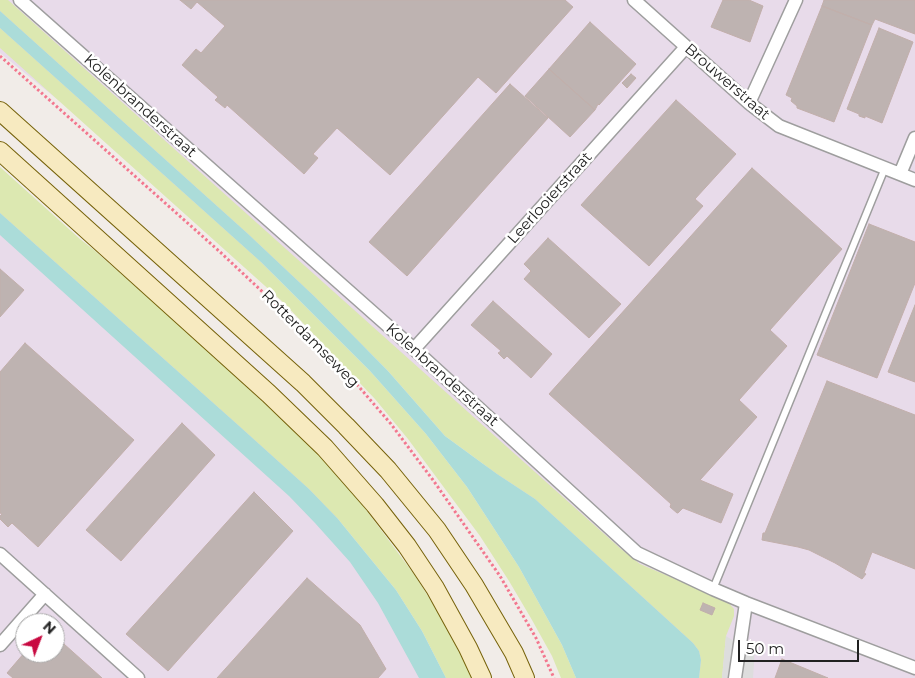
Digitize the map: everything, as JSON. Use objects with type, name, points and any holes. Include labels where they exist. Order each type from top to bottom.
[{"type":"main road","points":[[0,111],[296,376],[388,470],[437,530],[474,585],[514,653],[525,678]]},
{"type":"main road","points":[[0,151],[270,394],[324,448],[407,546],[440,597],[482,678]]},
{"type":"street","name":"Kolenbranderstraat","points":[[20,0],[414,349],[637,553],[746,603],[915,668]]},
{"type":"street","name":"Brouwerstraat","points":[[634,0],[749,103],[779,126],[915,180]]},
{"type":"street","points":[[749,103],[796,0]]},
{"type":"street","name":"Leerlooierstraat","points":[[414,349],[686,47]]},
{"type":"street","points":[[900,174],[915,138]]},
{"type":"street","points":[[0,554],[138,678]]},
{"type":"street","points":[[0,645],[45,594]]},
{"type":"street","points":[[735,678],[746,603]]},
{"type":"lane","points":[[713,589],[886,168]]},
{"type":"path","name":"Rotterdamseweg","points":[[0,56],[219,251],[333,358],[396,431],[489,560],[536,638],[554,678]]},
{"type":"shaded area","points":[[0,0],[915,0],[915,678],[698,678],[382,362],[0,53]]},
{"type":"shaded area","points":[[0,180],[295,452],[442,678],[0,678]]},
{"type":"shaded area","points":[[726,636],[740,645],[755,648],[753,678],[722,678]]},
{"type":"green space","points":[[0,0],[8,0],[621,549],[640,564],[727,601],[734,609],[734,616],[726,636],[722,678],[699,678],[701,660],[699,651],[693,643],[535,499],[445,436],[388,371],[315,297],[247,233],[0,11]]},
{"type":"green space","points":[[0,28],[261,262],[370,371],[426,434],[467,487],[519,567],[562,645],[576,678],[561,678],[552,656],[532,620],[480,536],[408,439],[375,399],[284,303],[0,48]]},
{"type":"green space","points":[[0,167],[178,324],[318,454],[361,503],[416,577],[439,614],[473,678],[446,678],[422,631],[396,590],[338,519],[309,489],[0,213]]},
{"type":"water","points":[[0,11],[247,233],[315,297],[388,371],[445,436],[535,499],[693,643],[699,651],[701,660],[699,678],[576,678],[562,645],[519,567],[467,487],[426,434],[370,371],[261,262],[0,28]]},
{"type":"water","points":[[0,213],[309,489],[338,519],[396,590],[422,631],[446,678],[419,678],[378,603],[350,562],[315,523],[289,496],[0,235]]},
{"type":"building","points":[[180,0],[565,0],[573,7],[496,93],[478,77],[390,175],[337,128],[313,154],[318,158],[304,174],[227,105],[225,108],[215,100],[218,97],[182,65],[196,49],[201,53],[225,26],[197,2],[191,9]]},
{"type":"building","points":[[723,0],[749,0],[763,6],[750,42],[711,27]]},
{"type":"building","points":[[824,0],[915,0],[915,34],[875,19],[872,25],[822,6]]},
{"type":"building","points":[[822,6],[872,25],[834,122],[797,108],[791,101],[792,98],[786,95]]},
{"type":"building","points":[[590,22],[636,64],[598,104],[595,110],[549,69]]},
{"type":"building","points":[[879,28],[913,42],[882,123],[865,116],[865,118],[859,116],[859,114],[847,109]]},
{"type":"building","points":[[549,69],[595,110],[570,137],[525,96]]},
{"type":"building","points":[[631,74],[636,78],[627,88],[622,83]]},
{"type":"building","points":[[510,84],[548,118],[407,276],[369,242]]},
{"type":"building","points":[[676,100],[736,154],[695,199],[703,206],[649,266],[581,205]]},
{"type":"building","points":[[752,168],[842,249],[770,330],[787,346],[739,400],[757,417],[700,480],[733,494],[721,523],[683,508],[677,513],[670,507],[671,504],[549,394]]},
{"type":"building","points":[[869,224],[915,242],[915,283],[877,378],[817,355]]},
{"type":"building","points":[[548,238],[621,304],[589,338],[524,279],[531,271],[524,264]]},
{"type":"building","points":[[0,269],[24,290],[0,317]]},
{"type":"building","points":[[493,301],[552,354],[531,378],[507,356],[504,359],[498,353],[501,351],[471,325]]},
{"type":"building","points":[[915,305],[915,382],[888,372]]},
{"type":"building","points":[[25,343],[134,440],[38,547],[12,523],[8,527],[0,519],[2,514],[0,513],[0,372]]},
{"type":"building","points":[[827,381],[915,415],[915,569],[872,552],[864,573],[866,574],[862,579],[809,550],[762,540],[763,533],[765,533]]},
{"type":"building","points":[[182,423],[215,455],[121,561],[86,530]]},
{"type":"building","points":[[254,492],[293,531],[168,671],[126,634]]},
{"type":"building","points":[[307,578],[360,625],[386,669],[378,678],[217,678]]},
{"type":"building","points":[[703,603],[715,608],[712,615],[700,610]]},
{"type":"building","points":[[65,645],[102,678],[13,678],[7,673],[16,663],[65,663]]},
{"type":"building","points":[[782,659],[828,678],[775,678]]}]
